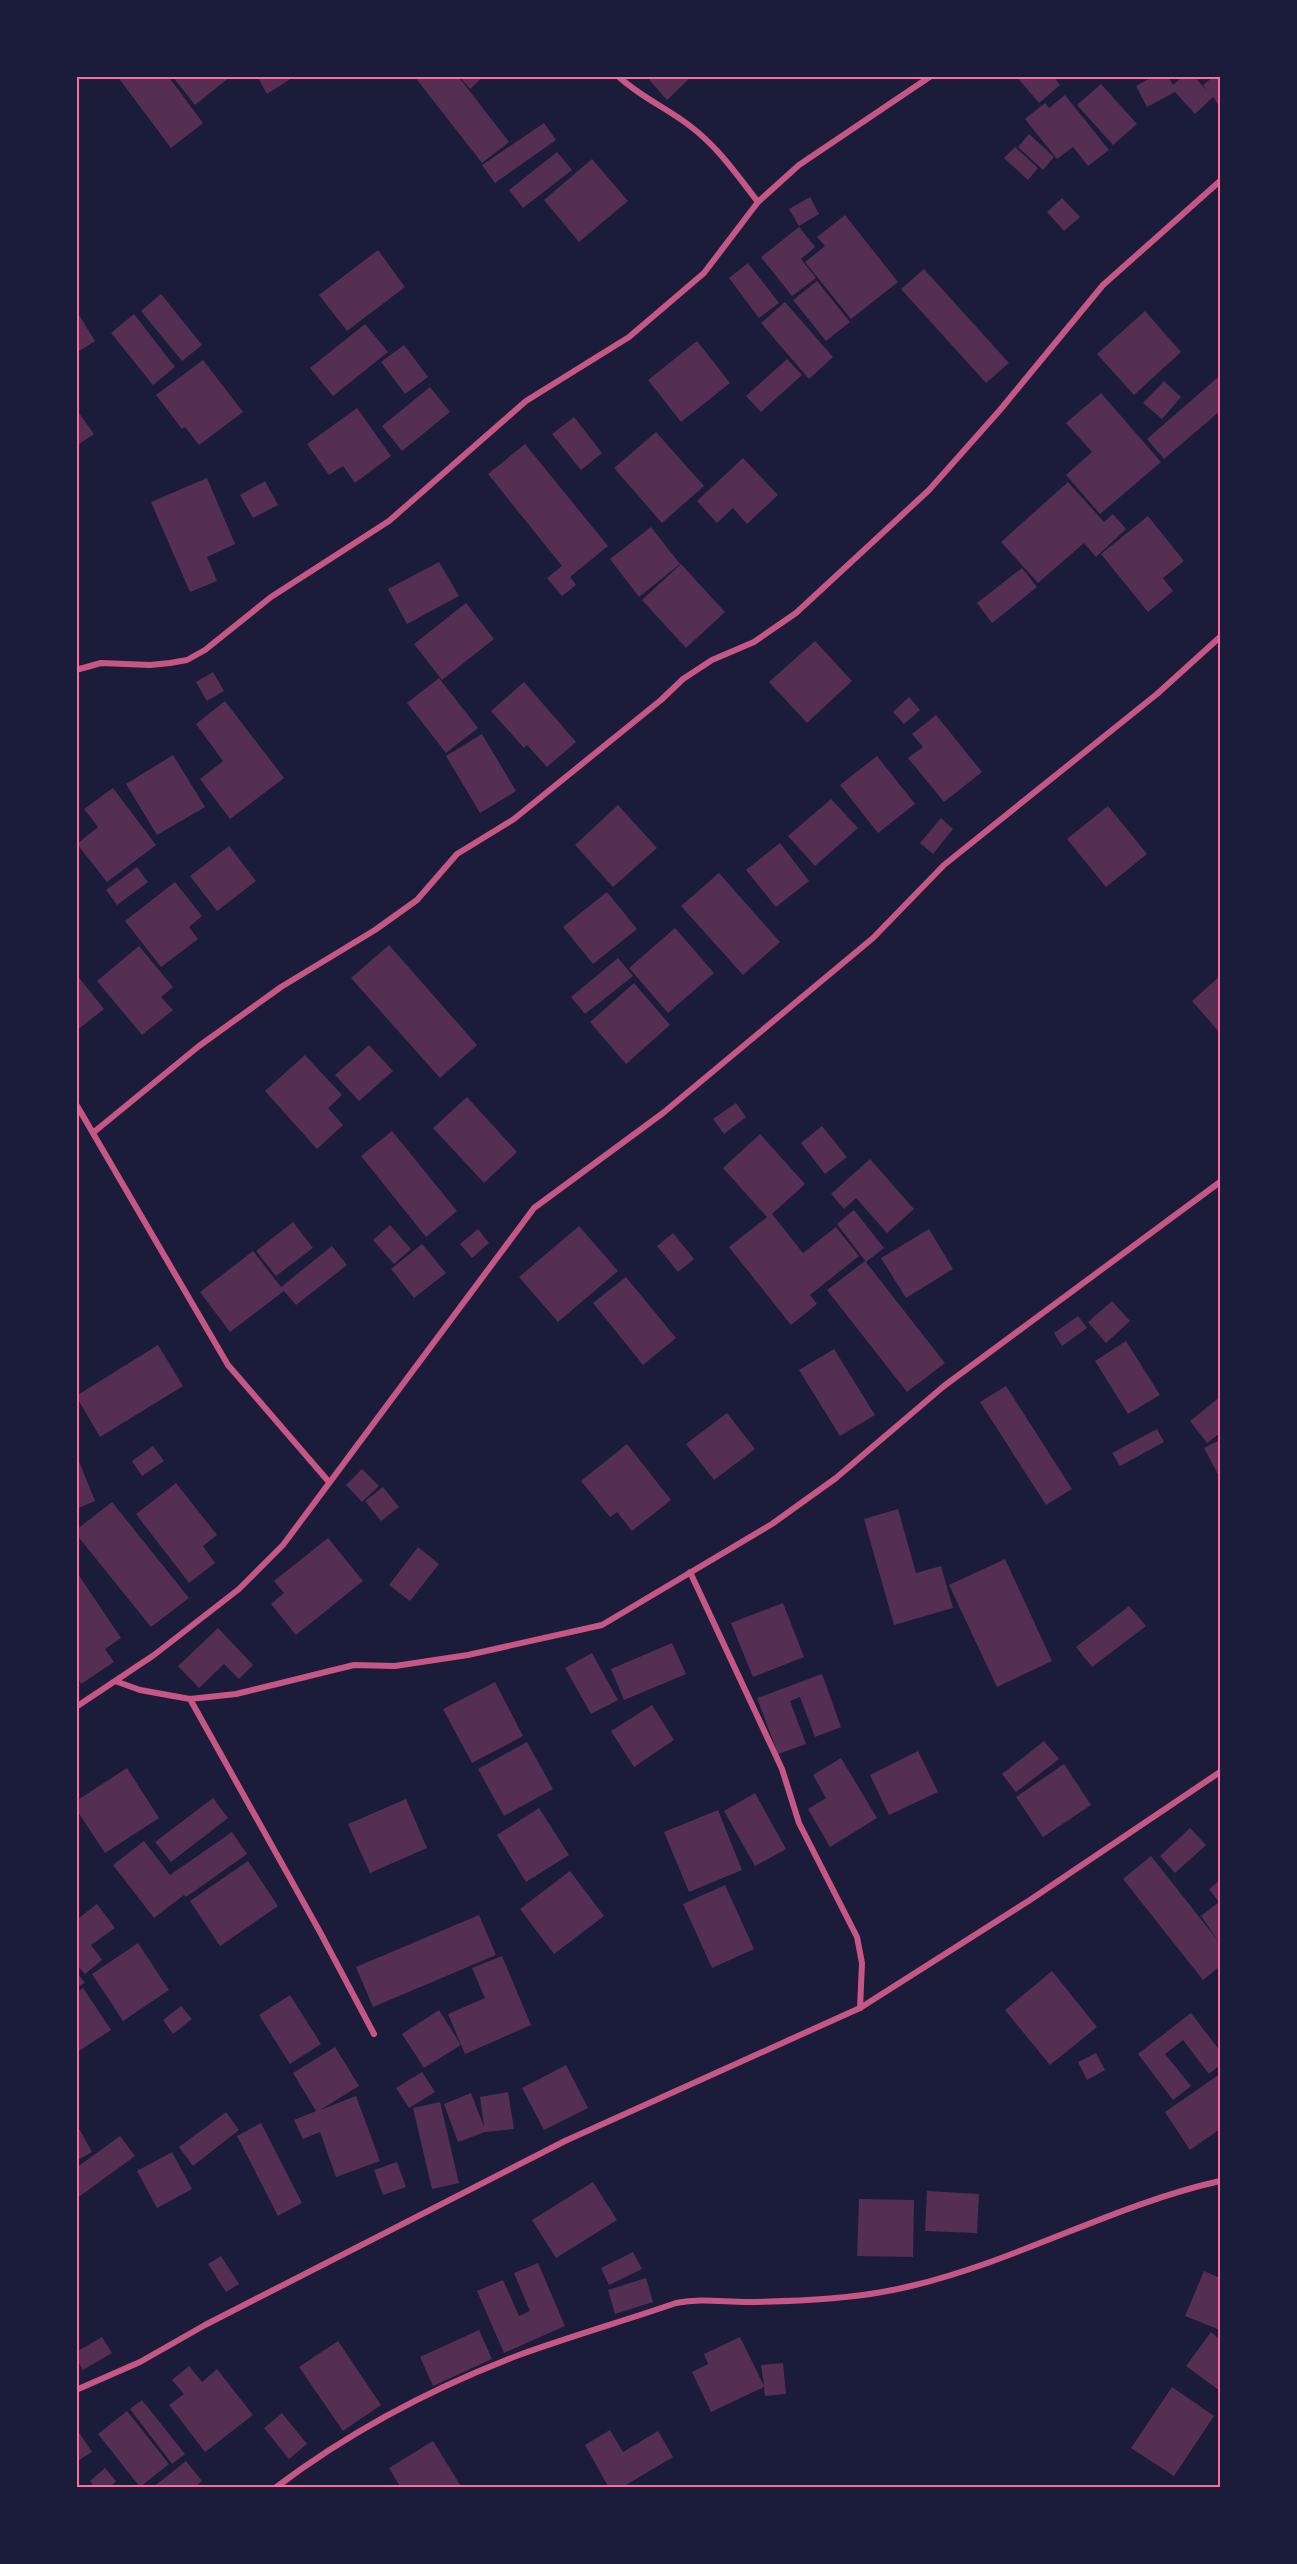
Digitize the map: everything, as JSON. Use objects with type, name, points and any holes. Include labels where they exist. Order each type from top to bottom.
[{"type":"street","points":[[618,76],[650,102],[689,125],[714,146],[758,202]]},
{"type":"street","points":[[76,670],[101,663],[150,665],[170,663],[187,660],[205,650],[271,597],[389,521],[526,401],[629,337],[704,273],[758,202],[799,165],[930,76]]},
{"type":"street","points":[[94,1132],[199,1046],[272,994],[375,930],[417,900],[457,854],[514,819],[661,700],[682,678],[712,660],[754,642],[796,613],[929,490],[1000,410],[1103,285],[1221,181]]},
{"type":"street","points":[[76,1707],[154,1655],[240,1588],[283,1545],[534,1208],[663,1113],[873,938],[944,865],[1156,694],[1221,638]]},
{"type":"street","points":[[76,1104],[228,1365],[329,1482]]},
{"type":"street","points":[[115,1681],[140,1690],[190,1699],[236,1694],[354,1665],[395,1666],[468,1655],[602,1625],[772,1524],[827,1484],[944,1386],[1221,1182]]},
{"type":"street","points":[[690,1572],[782,1769],[799,1823],[857,1937],[862,1963],[860,2007]]},
{"type":"street","points":[[190,1699],[374,2034]]},
{"type":"street","points":[[76,2390],[140,2362],[205,2325],[565,2141],[860,2007],[1030,1900],[1221,1772]]},
{"type":"street","points":[[275,2487],[367,2425],[447,2387],[519,2355],[676,2303],[709,2299],[735,2302],[850,2297],[911,2286],[1024,2250],[1088,2222],[1184,2189],[1221,2181]]},
{"type":"building","points":[[117,76],[168,76],[203,123],[171,148]]},
{"type":"building","points":[[172,76],[231,76],[195,105]]},
{"type":"building","points":[[257,76],[295,76],[267,94]]},
{"type":"building","points":[[414,76],[458,76],[509,142],[482,163]]},
{"type":"building","points":[[459,76],[484,76],[470,89]]},
{"type":"building","points":[[646,76],[692,76],[667,100]]},
{"type":"building","points":[[1016,76],[1053,76],[1060,85],[1039,103]]},
{"type":"building","points":[[1154,76],[1168,76],[1173,85],[1183,76],[1194,76],[1207,91],[1203,85],[1214,76],[1220,76],[1220,107],[1213,97],[1195,114],[1175,92],[1147,107],[1136,86]]},
{"type":"building","points":[[1101,84],[1137,124],[1113,145],[1077,105]]},
{"type":"building","points":[[1065,95],[1109,150],[1088,166],[1073,147],[1057,159],[1025,119],[1045,103],[1049,108]]},
{"type":"building","points":[[544,123],[556,140],[495,183],[482,165]]},
{"type":"building","points":[[1029,134],[1054,157],[1043,170],[1018,147]]},
{"type":"building","points":[[1015,147],[1038,168],[1028,180],[1004,158]]},
{"type":"building","points":[[557,152],[572,170],[523,208],[509,190]]},
{"type":"building","points":[[592,159],[628,201],[579,242],[544,200]]},
{"type":"building","points":[[810,197],[819,214],[799,226],[789,209]]},
{"type":"building","points":[[1062,198],[1080,217],[1064,231],[1047,212]]},
{"type":"building","points":[[845,215],[898,282],[851,319],[805,262],[825,246],[817,237]]},
{"type":"building","points":[[799,227],[815,247],[801,259],[816,278],[792,296],[761,257]]},
{"type":"building","points":[[378,250],[405,287],[347,331],[319,295]]},
{"type":"building","points":[[748,263],[779,303],[759,318],[729,278]]},
{"type":"building","points":[[924,269],[1009,363],[986,383],[901,289]]},
{"type":"building","points":[[817,281],[850,322],[826,341],[793,300]]},
{"type":"building","points":[[161,294],[202,345],[182,361],[141,311]]},
{"type":"building","points":[[785,302],[833,357],[809,379],[761,323]]},
{"type":"building","points":[[76,310],[95,341],[76,353]]},
{"type":"building","points":[[1145,311],[1181,352],[1134,395],[1097,354]]},
{"type":"building","points":[[134,314],[175,367],[153,385],[111,333]]},
{"type":"building","points":[[365,324],[388,352],[333,396],[310,368]]},
{"type":"building","points":[[697,341],[730,383],[681,422],[648,380]]},
{"type":"building","points":[[404,345],[428,377],[405,394],[381,362]]},
{"type":"building","points":[[787,359],[802,375],[761,412],[746,396]]},
{"type":"building","points":[[203,360],[243,412],[199,445],[185,427],[182,429],[156,395]]},
{"type":"building","points":[[1217,378],[1220,382],[1220,411],[1164,459],[1147,439]]},
{"type":"building","points":[[1164,381],[1181,397],[1162,419],[1143,403]]},
{"type":"building","points":[[430,387],[450,412],[402,451],[382,426]]},
{"type":"building","points":[[1101,393],[1161,462],[1100,514],[1066,475],[1092,452],[1066,423]]},
{"type":"building","points":[[357,408],[391,456],[355,483],[343,466],[329,475],[307,444]]},
{"type":"building","points":[[76,409],[94,434],[76,446]]},
{"type":"building","points":[[574,417],[602,453],[581,470],[552,434]]},
{"type":"building","points":[[656,432],[704,486],[662,523],[614,468]]},
{"type":"building","points":[[525,444],[608,546],[570,577],[576,585],[562,596],[547,578],[562,566],[488,474]]},
{"type":"building","points":[[743,458],[778,495],[747,524],[733,508],[717,523],[697,501]]},
{"type":"building","points":[[207,478],[235,544],[207,557],[217,581],[190,592],[151,502]]},
{"type":"building","points":[[265,481],[278,505],[253,518],[240,495]]},
{"type":"building","points":[[1068,482],[1104,522],[1113,514],[1126,529],[1096,557],[1084,543],[1038,583],[1001,542]]},
{"type":"building","points":[[1148,516],[1184,561],[1163,578],[1173,591],[1148,612],[1101,554]]},
{"type":"building","points":[[651,527],[680,564],[639,597],[610,559]]},
{"type":"building","points":[[439,562],[459,596],[407,624],[388,589]]},
{"type":"building","points":[[681,564],[725,612],[686,648],[642,600]]},
{"type":"building","points":[[1022,568],[1037,587],[992,623],[977,603]]},
{"type":"building","points":[[466,603],[494,639],[442,680],[414,644]]},
{"type":"building","points":[[815,641],[852,681],[807,723],[769,682]]},
{"type":"building","points":[[213,672],[224,691],[207,701],[196,682]]},
{"type":"building","points":[[439,678],[478,728],[446,753],[407,703]]},
{"type":"building","points":[[524,682],[576,742],[547,767],[527,745],[524,748],[491,711]]},
{"type":"building","points":[[909,697],[920,710],[904,724],[893,712]]},
{"type":"building","points":[[225,701],[284,778],[230,819],[200,779],[223,761],[196,724]]},
{"type":"building","points":[[936,715],[982,772],[944,802],[908,758],[923,747],[912,734]]},
{"type":"building","points":[[482,734],[516,791],[480,813],[446,756]]},
{"type":"building","points":[[173,755],[205,807],[157,835],[126,784]]},
{"type":"building","points":[[877,756],[915,804],[878,833],[840,785]]},
{"type":"building","points":[[113,788],[156,845],[107,882],[77,844],[98,827],[84,809]]},
{"type":"building","points":[[831,799],[858,828],[815,866],[788,836]]},
{"type":"building","points":[[618,805],[657,848],[613,887],[575,845]]},
{"type":"building","points":[[1108,806],[1147,854],[1106,887],[1067,839]]},
{"type":"building","points":[[941,818],[953,829],[933,854],[920,843]]},
{"type":"building","points":[[780,843],[809,881],[776,907],[746,870]]},
{"type":"building","points":[[229,846],[256,881],[217,911],[190,876]]},
{"type":"building","points":[[137,867],[148,882],[117,905],[106,890]]},
{"type":"building","points":[[719,873],[780,942],[743,975],[681,906]]},
{"type":"building","points":[[175,882],[202,916],[189,927],[198,939],[161,967],[125,921]]},
{"type":"building","points":[[607,892],[637,929],[593,964],[563,927]]},
{"type":"building","points":[[675,928],[714,973],[668,1013],[629,968]]},
{"type":"building","points":[[389,945],[477,1045],[440,1078],[351,978]]},
{"type":"building","points":[[139,946],[173,987],[161,997],[173,1010],[142,1035],[97,981]]},
{"type":"building","points":[[618,958],[633,976],[585,1014],[571,997]]},
{"type":"building","points":[[76,974],[104,1009],[76,1031]]},
{"type":"building","points":[[1220,978],[1220,1033],[1192,1001]]},
{"type":"building","points":[[634,983],[670,1025],[626,1064],[590,1022]]},
{"type":"building","points":[[369,1045],[393,1071],[359,1101],[335,1075]]},
{"type":"building","points":[[305,1055],[342,1095],[328,1108],[343,1125],[317,1149],[265,1091]]},
{"type":"building","points":[[467,1097],[517,1152],[484,1183],[433,1128]]},
{"type":"building","points":[[736,1103],[746,1117],[724,1134],[713,1119]]},
{"type":"building","points":[[822,1126],[847,1157],[825,1174],[801,1143]]},
{"type":"building","points":[[392,1131],[457,1211],[426,1237],[361,1156]]},
{"type":"building","points":[[760,1134],[805,1184],[772,1214],[803,1253],[836,1227],[859,1256],[810,1295],[817,1304],[791,1325],[729,1247],[767,1217],[723,1168]]},
{"type":"building","points":[[870,1159],[914,1209],[887,1233],[856,1198],[844,1209],[831,1194]]},
{"type":"building","points":[[854,1210],[884,1248],[866,1262],[837,1224]]},
{"type":"building","points":[[293,1222],[313,1248],[276,1276],[256,1251]]},
{"type":"building","points":[[390,1225],[411,1249],[394,1264],[373,1240]]},
{"type":"building","points":[[579,1226],[618,1271],[558,1322],[519,1277]]},
{"type":"building","points":[[478,1229],[489,1243],[472,1258],[460,1244]]},
{"type":"building","points":[[929,1229],[953,1269],[906,1298],[881,1258]]},
{"type":"building","points":[[673,1233],[694,1259],[678,1272],[657,1246]]},
{"type":"building","points":[[422,1244],[446,1273],[414,1298],[391,1269]]},
{"type":"building","points":[[332,1246],[347,1265],[296,1305],[284,1291],[230,1332],[200,1292],[253,1251],[281,1287]]},
{"type":"building","points":[[865,1261],[945,1363],[907,1392],[827,1290]]},
{"type":"building","points":[[626,1277],[676,1338],[643,1365],[593,1303]]},
{"type":"building","points":[[1112,1301],[1130,1321],[1106,1343],[1088,1322]]},
{"type":"building","points":[[1078,1316],[1087,1328],[1062,1346],[1054,1333]]},
{"type":"building","points":[[1126,1341],[1160,1395],[1128,1414],[1095,1361]]},
{"type":"building","points":[[158,1345],[183,1386],[100,1437],[76,1396]]},
{"type":"building","points":[[834,1349],[875,1415],[840,1436],[799,1370]]},
{"type":"building","points":[[1006,1386],[1072,1489],[1046,1505],[980,1402]]},
{"type":"building","points":[[1220,1397],[1220,1433],[1207,1443],[1190,1421]]},
{"type":"building","points":[[727,1413],[755,1449],[714,1480],[686,1444]]},
{"type":"building","points":[[1157,1429],[1164,1442],[1120,1466],[1112,1453]]},
{"type":"building","points":[[1220,1440],[1220,1478],[1204,1448]]},
{"type":"building","points":[[627,1444],[671,1500],[632,1531],[617,1512],[610,1517],[581,1481]]},
{"type":"building","points":[[153,1446],[164,1461],[142,1476],[132,1461]]},
{"type":"building","points":[[76,1454],[95,1501],[76,1509]]},
{"type":"building","points":[[362,1469],[379,1486],[362,1502],[346,1485]]},
{"type":"building","points":[[176,1483],[217,1535],[203,1546],[215,1563],[189,1583],[136,1514]]},
{"type":"building","points":[[383,1487],[399,1507],[381,1521],[365,1501]]},
{"type":"building","points":[[112,1502],[189,1598],[151,1627],[76,1534],[76,1530]]},
{"type":"building","points":[[898,1509],[916,1573],[941,1566],[953,1608],[894,1625],[864,1519]]},
{"type":"building","points":[[328,1538],[363,1581],[296,1635],[271,1604],[284,1593],[274,1581]]},
{"type":"building","points":[[418,1547],[439,1564],[410,1601],[389,1585]]},
{"type":"building","points":[[1005,1559],[1052,1661],[997,1687],[949,1585]]},
{"type":"building","points":[[76,1571],[121,1638],[105,1649],[114,1662],[81,1684],[76,1676]]},
{"type":"building","points":[[783,1603],[804,1657],[753,1677],[731,1623]]},
{"type":"building","points":[[1129,1606],[1146,1626],[1092,1667],[1076,1647]]},
{"type":"building","points":[[218,1628],[253,1665],[239,1679],[224,1664],[199,1688],[178,1666]]},
{"type":"building","points":[[672,1643],[686,1674],[624,1700],[611,1669]]},
{"type":"building","points":[[592,1653],[618,1700],[591,1714],[565,1668]]},
{"type":"building","points":[[822,1674],[841,1727],[815,1737],[800,1697],[790,1701],[806,1744],[778,1754],[757,1698]]},
{"type":"building","points":[[495,1682],[523,1736],[472,1763],[443,1709]]},
{"type":"building","points":[[652,1705],[674,1740],[634,1767],[611,1731]]},
{"type":"building","points":[[1044,1741],[1059,1759],[1016,1792],[1002,1774]]},
{"type":"building","points":[[527,1742],[553,1789],[504,1816],[478,1769]]},
{"type":"building","points":[[918,1751],[938,1792],[889,1815],[870,1775]]},
{"type":"building","points":[[841,1758],[877,1818],[830,1847],[808,1809],[826,1798],[813,1775]]},
{"type":"building","points":[[1064,1764],[1091,1805],[1043,1837],[1016,1797]]},
{"type":"building","points":[[127,1768],[159,1818],[105,1853],[76,1809],[76,1801]]},
{"type":"building","points":[[755,1793],[786,1849],[755,1866],[724,1811]]},
{"type":"building","points":[[213,1798],[228,1818],[171,1862],[155,1842]]},
{"type":"building","points":[[406,1799],[427,1848],[370,1873],[348,1824]]},
{"type":"building","points":[[539,1808],[569,1855],[526,1882],[497,1835]]},
{"type":"building","points":[[718,1810],[742,1870],[689,1892],[664,1832]]},
{"type":"building","points":[[1190,1828],[1206,1845],[1175,1873],[1160,1856]]},
{"type":"building","points":[[232,1832],[247,1854],[186,1897],[184,1895],[154,1918],[113,1865],[144,1841],[170,1875]]},
{"type":"building","points":[[1151,1856],[1219,1942],[1201,1916],[1219,1902],[1209,1889],[1220,1880],[1220,1966],[1203,1980],[1123,1879]]},
{"type":"building","points":[[248,1861],[278,1906],[220,1946],[190,1901]]},
{"type":"building","points":[[570,1871],[604,1916],[554,1954],[520,1909]]},
{"type":"building","points":[[725,1885],[754,1949],[712,1968],[683,1904]]},
{"type":"building","points":[[97,1904],[115,1928],[91,1945],[102,1960],[85,1974],[76,1964],[76,1920]]},
{"type":"building","points":[[479,1915],[496,1955],[373,2007],[356,1967]]},
{"type":"building","points":[[138,1943],[169,1990],[123,2021],[92,1974]]},
{"type":"building","points":[[502,1956],[531,2025],[465,2054],[448,2014],[485,1998],[472,1968]]},
{"type":"building","points":[[76,1971],[85,1983],[76,1988]]},
{"type":"building","points":[[1052,1971],[1097,2027],[1050,2065],[1005,2010]]},
{"type":"building","points":[[83,1988],[111,2030],[76,2053],[76,1992]]},
{"type":"building","points":[[290,1995],[321,2044],[290,2064],[259,2015]]},
{"type":"building","points":[[181,2006],[192,2019],[173,2034],[163,2020]]},
{"type":"building","points":[[439,2010],[461,2045],[424,2068],[402,2034]]},
{"type":"building","points":[[1191,2013],[1220,2051],[1220,2065],[1209,2074],[1183,2040],[1165,2054],[1191,2086],[1173,2100],[1138,2054]]},
{"type":"building","points":[[335,2047],[359,2086],[320,2110],[356,2096],[380,2161],[336,2177],[320,2132],[303,2139],[294,2120],[316,2111],[293,2073]]},
{"type":"building","points":[[1096,2053],[1105,2070],[1087,2080],[1078,2062]]},
{"type":"building","points":[[566,2065],[588,2108],[544,2130],[522,2088]]},
{"type":"building","points":[[422,2072],[435,2092],[409,2108],[396,2088]]},
{"type":"building","points":[[1220,2074],[1220,2129],[1190,2150],[1165,2112]]},
{"type":"building","points":[[508,2092],[514,2129],[485,2132],[458,2142],[444,2104],[471,2093],[484,2127],[480,2097]]},
{"type":"building","points":[[440,2102],[459,2183],[432,2189],[413,2108]]},
{"type":"building","points":[[226,2112],[239,2130],[193,2166],[179,2147]]},
{"type":"building","points":[[76,2123],[92,2152],[76,2161]]},
{"type":"building","points":[[261,2123],[302,2203],[278,2216],[237,2136]]},
{"type":"building","points":[[120,2136],[135,2156],[76,2199],[76,2168]]},
{"type":"building","points":[[172,2152],[192,2189],[157,2208],[137,2171]]},
{"type":"building","points":[[397,2162],[406,2187],[383,2195],[374,2170]]},
{"type":"building","points":[[593,2182],[617,2220],[556,2258],[532,2220]]},
{"type":"building","points":[[927,2191],[979,2194],[977,2233],[925,2231]]},
{"type":"building","points":[[859,2199],[914,2200],[913,2257],[857,2256]]},
{"type":"building","points":[[633,2252],[642,2269],[609,2285],[601,2268]]},
{"type":"building","points":[[221,2256],[239,2284],[226,2292],[208,2264]]},
{"type":"building","points":[[538,2263],[565,2326],[504,2353],[477,2291],[503,2280],[519,2316],[530,2311],[514,2273]]},
{"type":"building","points":[[1204,2271],[1220,2278],[1220,2330],[1185,2316]]},
{"type":"building","points":[[646,2278],[653,2302],[615,2314],[608,2290]]},
{"type":"building","points":[[479,2330],[492,2359],[433,2386],[420,2357]]},
{"type":"building","points":[[1211,2332],[1220,2340],[1220,2391],[1186,2366]]},
{"type":"building","points":[[102,2337],[112,2353],[83,2370],[76,2359],[76,2352]]},
{"type":"building","points":[[740,2337],[764,2386],[761,2365],[783,2363],[786,2394],[765,2396],[764,2387],[711,2412],[692,2372],[708,2364],[704,2354]]},
{"type":"building","points":[[338,2341],[381,2405],[343,2431],[299,2367]]},
{"type":"building","points":[[189,2366],[202,2382],[217,2369],[253,2415],[205,2452],[169,2405],[184,2394],[172,2380]]},
{"type":"building","points":[[1172,2387],[1214,2416],[1174,2476],[1131,2448]]},
{"type":"building","points":[[142,2400],[185,2454],[172,2464],[130,2409]]},
{"type":"building","points":[[127,2411],[169,2464],[140,2487],[98,2434]]},
{"type":"building","points":[[282,2413],[307,2444],[289,2459],[264,2428]]},
{"type":"building","points":[[76,2428],[92,2452],[76,2462]]},
{"type":"building","points":[[610,2430],[623,2452],[658,2431],[673,2457],[621,2488],[609,2488],[585,2445]]},
{"type":"building","points":[[433,2441],[462,2488],[401,2488],[389,2468]]},
{"type":"building","points":[[186,2461],[202,2481],[194,2488],[152,2488]]},
{"type":"building","points":[[105,2468],[116,2481],[109,2488],[95,2488],[90,2481]]}]
